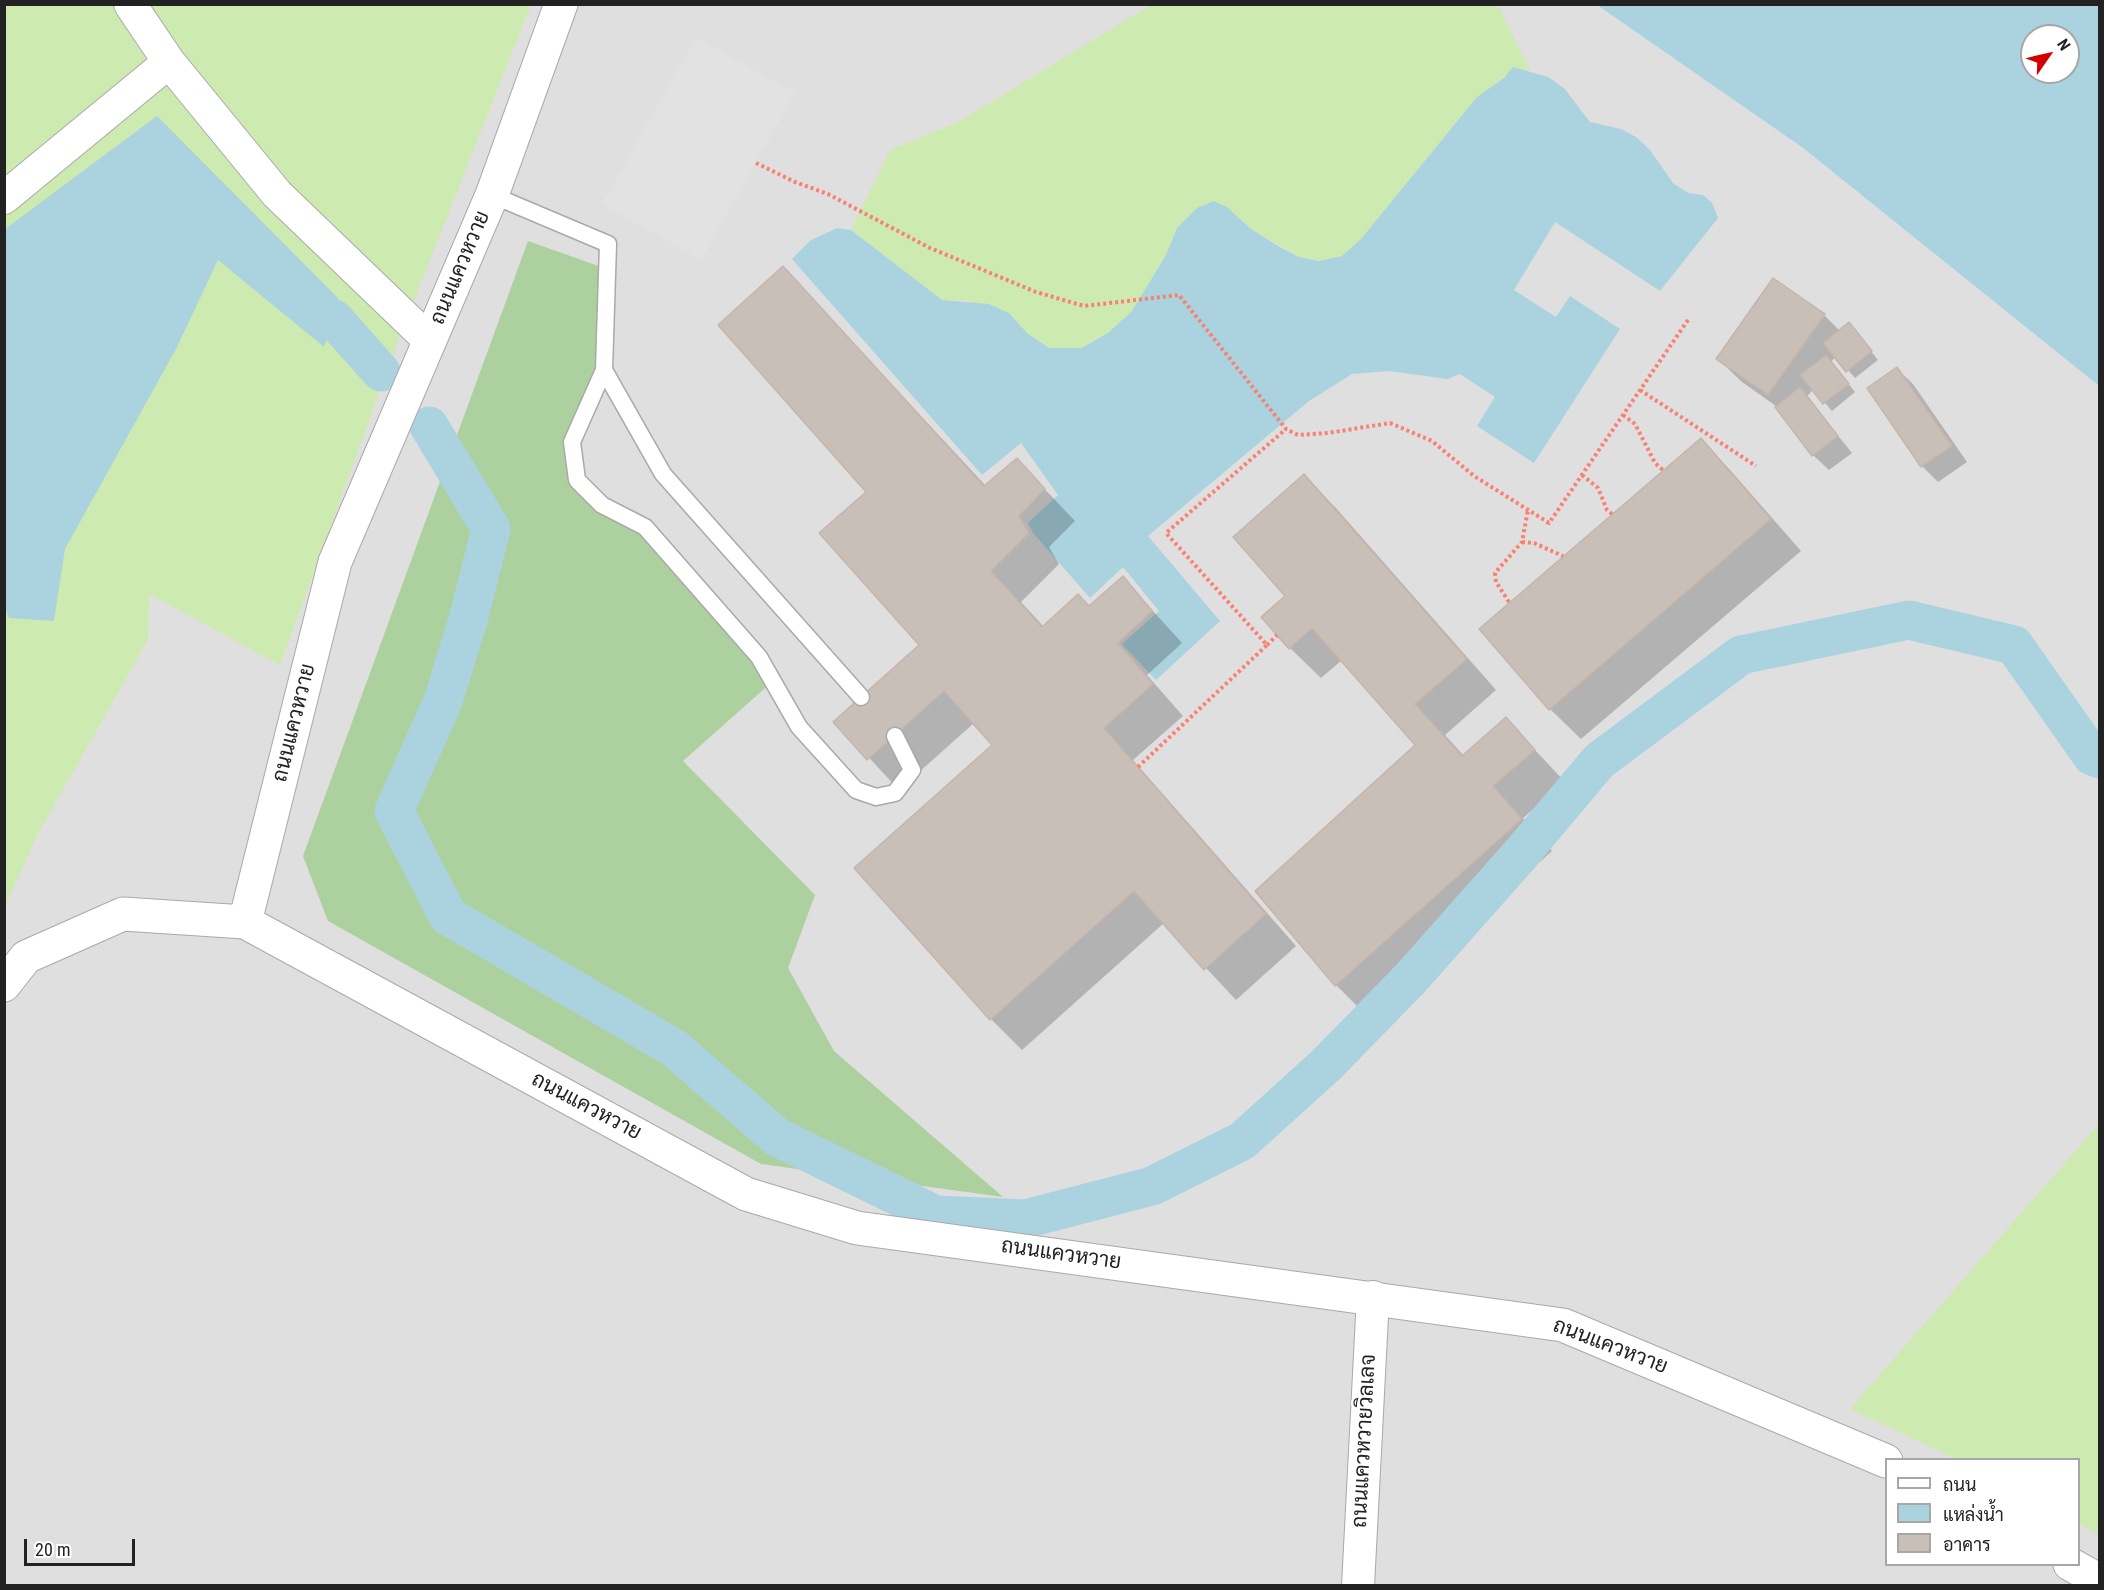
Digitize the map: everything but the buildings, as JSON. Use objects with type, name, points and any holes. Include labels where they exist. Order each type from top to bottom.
[{"type":"street","points":[[130,4],[169,62],[277,194],[430,341]]},
{"type":"street","name":"ถนนแควหวาย","points":[[561,4],[492,195],[335,562],[245,922],[746,1194],[857,1228],[1373,1297],[1563,1325],[1885,1460]]},
{"type":"street","points":[[4,198],[169,62]]},
{"type":"street","points":[[4,985],[26,957],[123,914],[245,922]]},
{"type":"street","name":"ถนนแควหวายวิลเลจ","points":[[1358,1586],[1373,1297]]},
{"type":"street","points":[[2074,1566],[2100,1581]]},
{"type":"lane","points":[[492,195],[608,244],[604,370],[572,442],[578,480],[602,505],[645,527],[759,657],[799,727],[856,790],[876,797],[895,793],[912,770],[895,736]]},
{"type":"lane","points":[[604,370],[663,474],[861,698]]},
{"type":"path","points":[[756,163],[795,182],[828,194],[930,248],[1036,292],[1084,306],[1179,295],[1286,429],[1298,435],[1328,433],[1390,423],[1432,441],[1474,476],[1549,523],[1688,320]]},
{"type":"path","points":[[1640,390],[1756,466]]},
{"type":"path","points":[[1623,415],[1635,424],[1655,463],[1663,470]]},
{"type":"path","points":[[1267,645],[1166,533],[1286,429]]},
{"type":"path","points":[[1582,475],[1598,488],[1607,510],[1612,514]]},
{"type":"path","points":[[1509,602],[1496,582],[1495,573],[1522,542],[1528,510]]},
{"type":"path","points":[[1522,542],[1534,543],[1563,556]]},
{"type":"path","points":[[1138,767],[1277,634]]},
{"type":"shaded area","points":[[5,5],[1597,5],[1803,148],[2099,386],[2099,1585],[5,1586]]},
{"type":"shaded area","points":[[696,37],[795,93],[701,260],[602,204]]},
{"type":"green space","points":[[5,5],[531,5],[399,338],[280,665],[149,594],[148,640],[39,832],[5,906]]},
{"type":"green space","points":[[1151,5],[1493,5],[1500,9],[1530,71],[1513,67],[1504,78],[1477,97],[1361,239],[1342,256],[1319,261],[1299,257],[1251,229],[1227,207],[1177,228],[1166,255],[1132,311],[1108,333],[1082,348],[1049,348],[1027,333],[1009,313],[964,300],[942,301],[851,230],[890,150],[958,122]]},
{"type":"green space","points":[[528,241],[607,269],[604,370],[572,442],[577,480],[645,527],[773,681],[683,761],[815,895],[788,968],[834,1051],[1003,1197],[761,1164],[328,921],[303,856]]},
{"type":"green space","points":[[2099,1124],[2099,1535],[2080,1524],[2080,1458],[1954,1458],[1850,1409]]},
{"type":"water","points":[[1597,5],[2099,5],[2099,386],[1803,148]]},
{"type":"water","points":[[1513,67],[1548,77],[1564,88],[1590,122],[1621,129],[1636,137],[1650,150],[1673,183],[1688,193],[1703,195],[1712,203],[1718,218],[1660,291],[1555,222],[1514,290],[1556,317],[1570,296],[1620,329],[1534,463],[1477,426],[1495,397],[1460,374],[1447,379],[1389,371],[1352,374],[1309,401],[1148,536],[1220,621],[1156,680],[1122,644],[1159,611],[1123,567],[1090,598],[1033,533],[1028,523],[1058,495],[1021,443],[982,475],[792,259],[811,240],[837,228],[851,230],[942,300],[989,304],[1009,313],[1027,333],[1049,348],[1082,348],[1108,333],[1132,311],[1166,255],[1177,228],[1197,208],[1214,201],[1227,207],[1251,229],[1299,257],[1319,261],[1342,256],[1361,239],[1477,97],[1504,78]]},
{"type":"water","points":[[157,116],[338,298],[334,319],[324,347],[218,260],[176,349],[65,549],[54,621],[9,618],[4,606],[5,229]]},
{"type":"waterway","points":[[334,319],[381,372]]},
{"type":"waterway","points":[[429,426],[491,529],[468,620],[443,701],[394,811],[448,916],[674,1048],[777,1137],[936,1215],[1025,1219],[1152,1186],[1242,1141],[1326,1065],[1410,979],[1520,855],[1599,761],[1741,655],[1909,620],[2014,645],[2092,756],[2100,759]]}]
